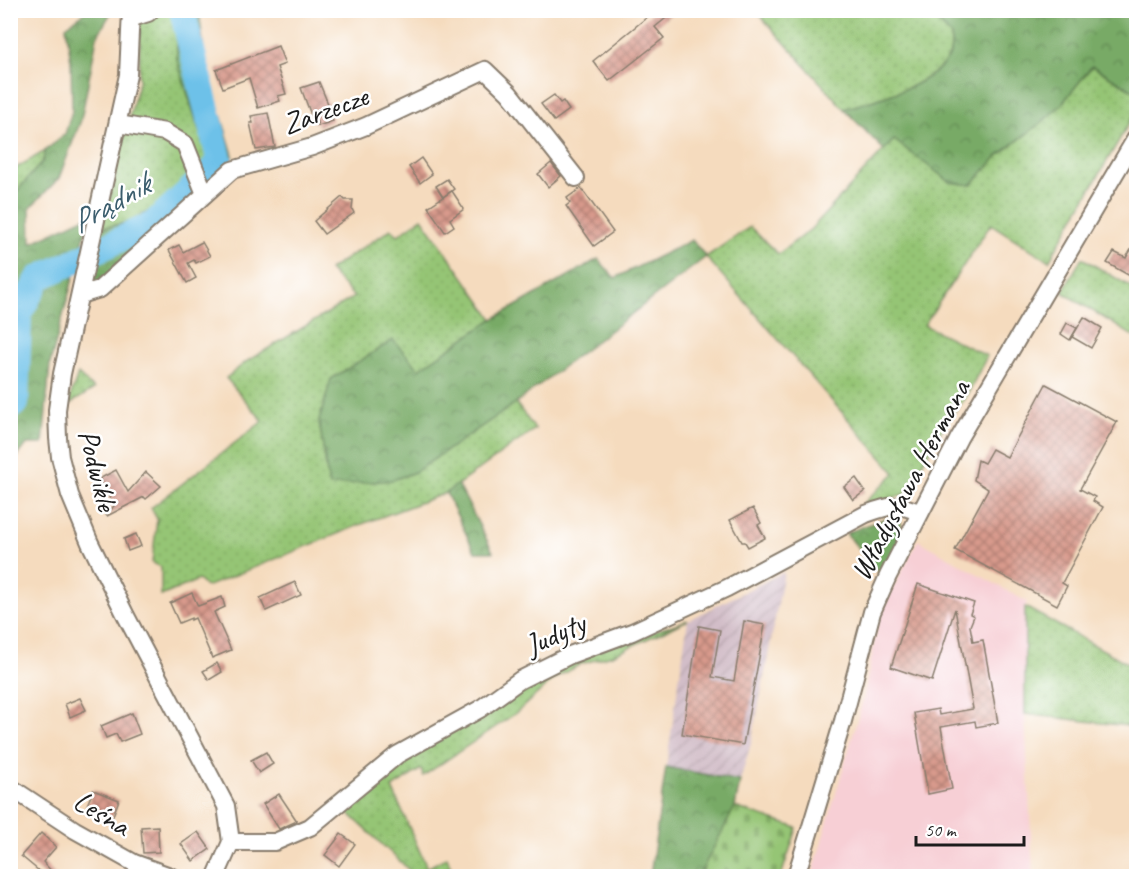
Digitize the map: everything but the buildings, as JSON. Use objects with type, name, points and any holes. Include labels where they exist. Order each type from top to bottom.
[{"type":"street","points":[[131,14],[148,13],[151,10]]},
{"type":"street","name":"Podwikle","points":[[131,14],[128,75],[62,374],[57,410],[60,457],[70,495],[90,543],[226,806],[231,842]]},
{"type":"street","name":"Zarzecze","points":[[81,289],[100,289],[204,192],[232,170],[312,147],[366,126],[485,70],[509,93],[576,178]]},
{"type":"street","points":[[118,124],[165,132],[184,144],[204,192]]},
{"type":"street","name":"Władysława Hermana","points":[[796,876],[843,721],[872,612],[920,513],[964,430],[1137,138]]},
{"type":"street","name":"Judyty","points":[[231,842],[275,842],[310,827],[397,755],[480,709],[520,680],[570,655],[632,632],[727,588],[866,514],[899,505],[920,513]]},
{"type":"street","name":"Leśna","points":[[10,787],[75,830],[125,858],[170,876]]},
{"type":"street","points":[[216,876],[231,842]]},
{"type":"shaded area","points":[[918,540],[1027,602],[1025,607],[1025,714],[1033,876],[812,876],[863,700],[880,613]]},
{"type":"shaded area","points":[[784,572],[752,740],[740,781],[666,767],[688,620]]},
{"type":"green space","points":[[87,11],[112,11],[97,37],[81,120],[59,178],[30,208],[31,243],[90,215],[50,364],[43,444],[27,444],[11,465],[11,198],[43,161],[45,151],[65,134],[72,111],[71,62],[66,26]]},
{"type":"green space","points":[[160,11],[176,11],[177,60],[208,158],[164,203],[130,222],[101,228],[139,80],[140,22]]},
{"type":"green space","points":[[176,11],[199,11],[206,65],[233,155],[230,167],[99,283],[90,282],[101,228],[130,222],[164,203],[208,158],[177,60]]},
{"type":"green space","points":[[756,11],[927,11],[951,35],[950,53],[939,68],[915,85],[844,109]]},
{"type":"green space","points":[[927,11],[1136,11],[1136,92],[1092,66],[1061,105],[1000,154],[971,185],[950,182],[894,140],[884,150],[844,109],[915,85],[939,68],[948,58],[951,50],[951,35]]},
{"type":"green space","points":[[1092,66],[1136,92],[1136,111],[1049,261],[991,224],[924,325],[987,356],[965,399],[948,419],[905,494],[859,508],[895,473],[706,257],[750,227],[778,254],[811,229],[894,139],[950,182],[971,185],[1000,154],[1061,105]]},
{"type":"green space","points":[[45,151],[43,161],[11,198],[11,171]]},
{"type":"green space","points":[[422,218],[493,319],[419,369],[319,421],[329,486],[415,472],[516,403],[535,429],[446,493],[206,587],[198,580],[161,596],[161,567],[152,563],[157,519],[151,508],[263,421],[226,378],[247,361],[354,297],[329,270],[391,229],[398,235]]},
{"type":"green space","points":[[692,240],[706,257],[516,403],[415,472],[393,480],[329,486],[319,421],[331,379],[393,340],[419,369],[493,319],[598,259],[615,278]]},
{"type":"green space","points":[[1082,258],[1136,290],[1136,338],[1062,292]]},
{"type":"green space","points":[[78,374],[94,389],[67,406]]},
{"type":"green space","points":[[458,484],[493,552],[475,552],[446,493]]},
{"type":"green space","points":[[891,516],[900,518],[902,534],[882,577],[846,533]]},
{"type":"green space","points":[[1025,607],[1136,668],[1136,727],[1025,714]]},
{"type":"green space","points":[[688,620],[612,655],[581,664],[555,678],[516,713],[423,776],[421,769],[392,788],[427,868],[447,857],[454,876],[414,876],[345,810],[414,754],[576,657]]},
{"type":"green space","points":[[666,767],[740,781],[735,807],[699,876],[650,876]]},
{"type":"green space","points":[[735,807],[797,828],[781,876],[699,876]]},
{"type":"waterway","name":"Prądnik","points":[[10,407],[16,403],[19,314],[39,278],[153,224],[215,167],[219,158],[182,10]]}]
